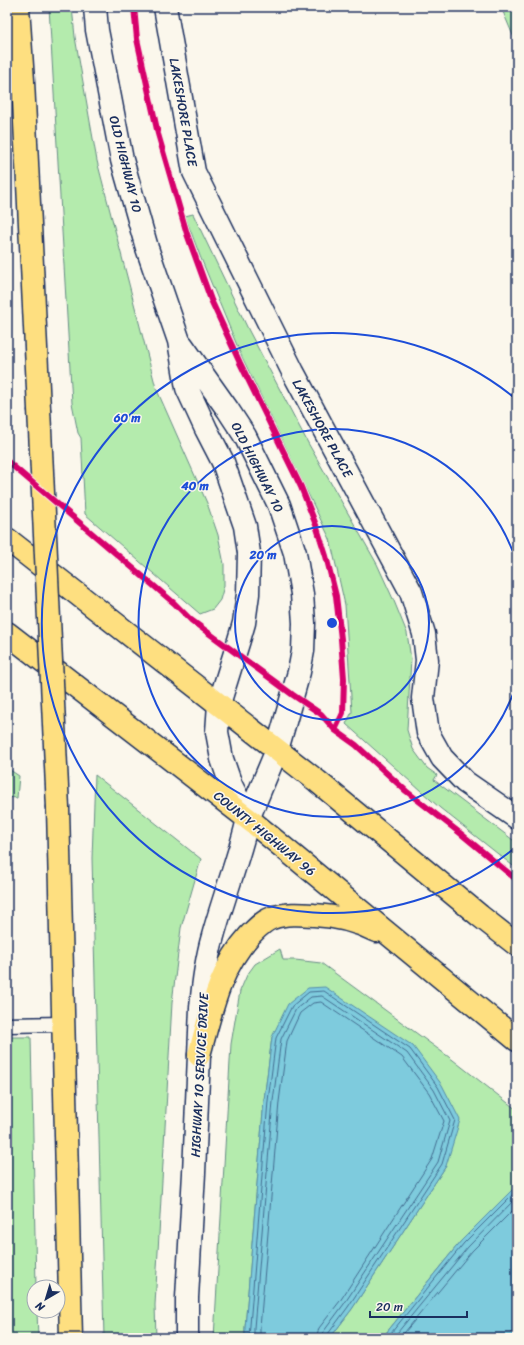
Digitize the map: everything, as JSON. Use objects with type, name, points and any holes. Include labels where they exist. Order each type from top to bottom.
[{"type":"main road","points":[[18,7],[15,82],[39,409],[58,808],[71,1338]]},
{"type":"main road","points":[[7,540],[317,781],[517,945]]},
{"type":"main road","name":"COUNTY HIGHWAY 96","points":[[7,633],[248,818],[517,1040]]},
{"type":"main road","points":[[199,1055],[216,991],[227,968],[240,946],[257,928],[271,918],[285,914],[316,915],[364,925],[384,936],[422,962]]},
{"type":"street","name":"OLD HIGHWAY 10","points":[[96,7],[97,30],[122,160],[147,248],[179,341],[187,388],[223,462],[245,526],[249,552],[248,594],[244,623],[236,653],[219,704],[217,732],[222,759],[231,785],[248,818]]},
{"type":"street","name":"LAKESHORE PLACE","points":[[166,7],[194,172],[293,372],[412,592],[424,634],[427,660],[423,698],[428,733],[442,758],[465,782],[517,818]]},
{"type":"street","name":"OLD HIGHWAY 10","points":[[179,341],[245,436],[279,505],[295,553],[302,594],[304,623],[303,651],[299,672],[277,750],[248,818]]},
{"type":"street","name":"HIGHWAY 10 SERVICE DRIVE","points":[[187,1338],[187,1298],[201,1008],[207,960],[226,891],[242,848],[248,818]]},
{"type":"lane","points":[[7,1025],[63,1024]]},
{"type":"green space","points":[[49,7],[72,7],[75,37],[97,161],[156,388],[207,503],[218,535],[224,564],[224,586],[220,600],[213,609],[200,614],[85,514],[81,438],[78,433],[72,403]]},
{"type":"green space","points":[[501,7],[517,7],[517,45]]},
{"type":"green space","points":[[193,214],[249,331],[308,443],[377,564],[394,601],[407,633],[411,659],[407,730],[413,749],[427,768],[437,775],[434,780],[517,843],[517,869],[440,808],[346,724],[352,712],[345,605],[330,539],[241,355],[185,216]]},
{"type":"green space","points":[[7,768],[19,776],[17,798],[7,797]]},
{"type":"green space","points":[[95,775],[201,859],[181,928],[172,1003],[155,1305],[156,1338],[104,1338],[92,858]]},
{"type":"green space","points":[[280,949],[283,960],[321,963],[453,1060],[517,1110],[517,1185],[461,1241],[382,1338],[330,1338],[352,1309],[446,1166],[272,1037],[264,1100],[245,1338],[214,1338],[231,1044],[240,991],[247,975],[255,964]]},
{"type":"green space","points":[[7,1037],[31,1037],[36,1279],[26,1279],[26,1319],[37,1319],[38,1338],[7,1338]]},
{"type":"water","points":[[325,987],[413,1046],[442,1085],[460,1120],[446,1166],[352,1309],[330,1338],[245,1338],[264,1100],[272,1037],[288,1004],[308,988]]},
{"type":"water","points":[[517,1185],[517,1338],[382,1338],[461,1241]]},
{"type":"cycle path","points":[[134,7],[137,39],[158,134],[187,234],[211,300],[301,487],[326,556],[336,596],[344,679],[343,713],[335,730]]},
{"type":"cycle path","points":[[7,461],[174,603],[191,620],[321,714],[335,730],[356,745],[406,791],[517,880]]}]
